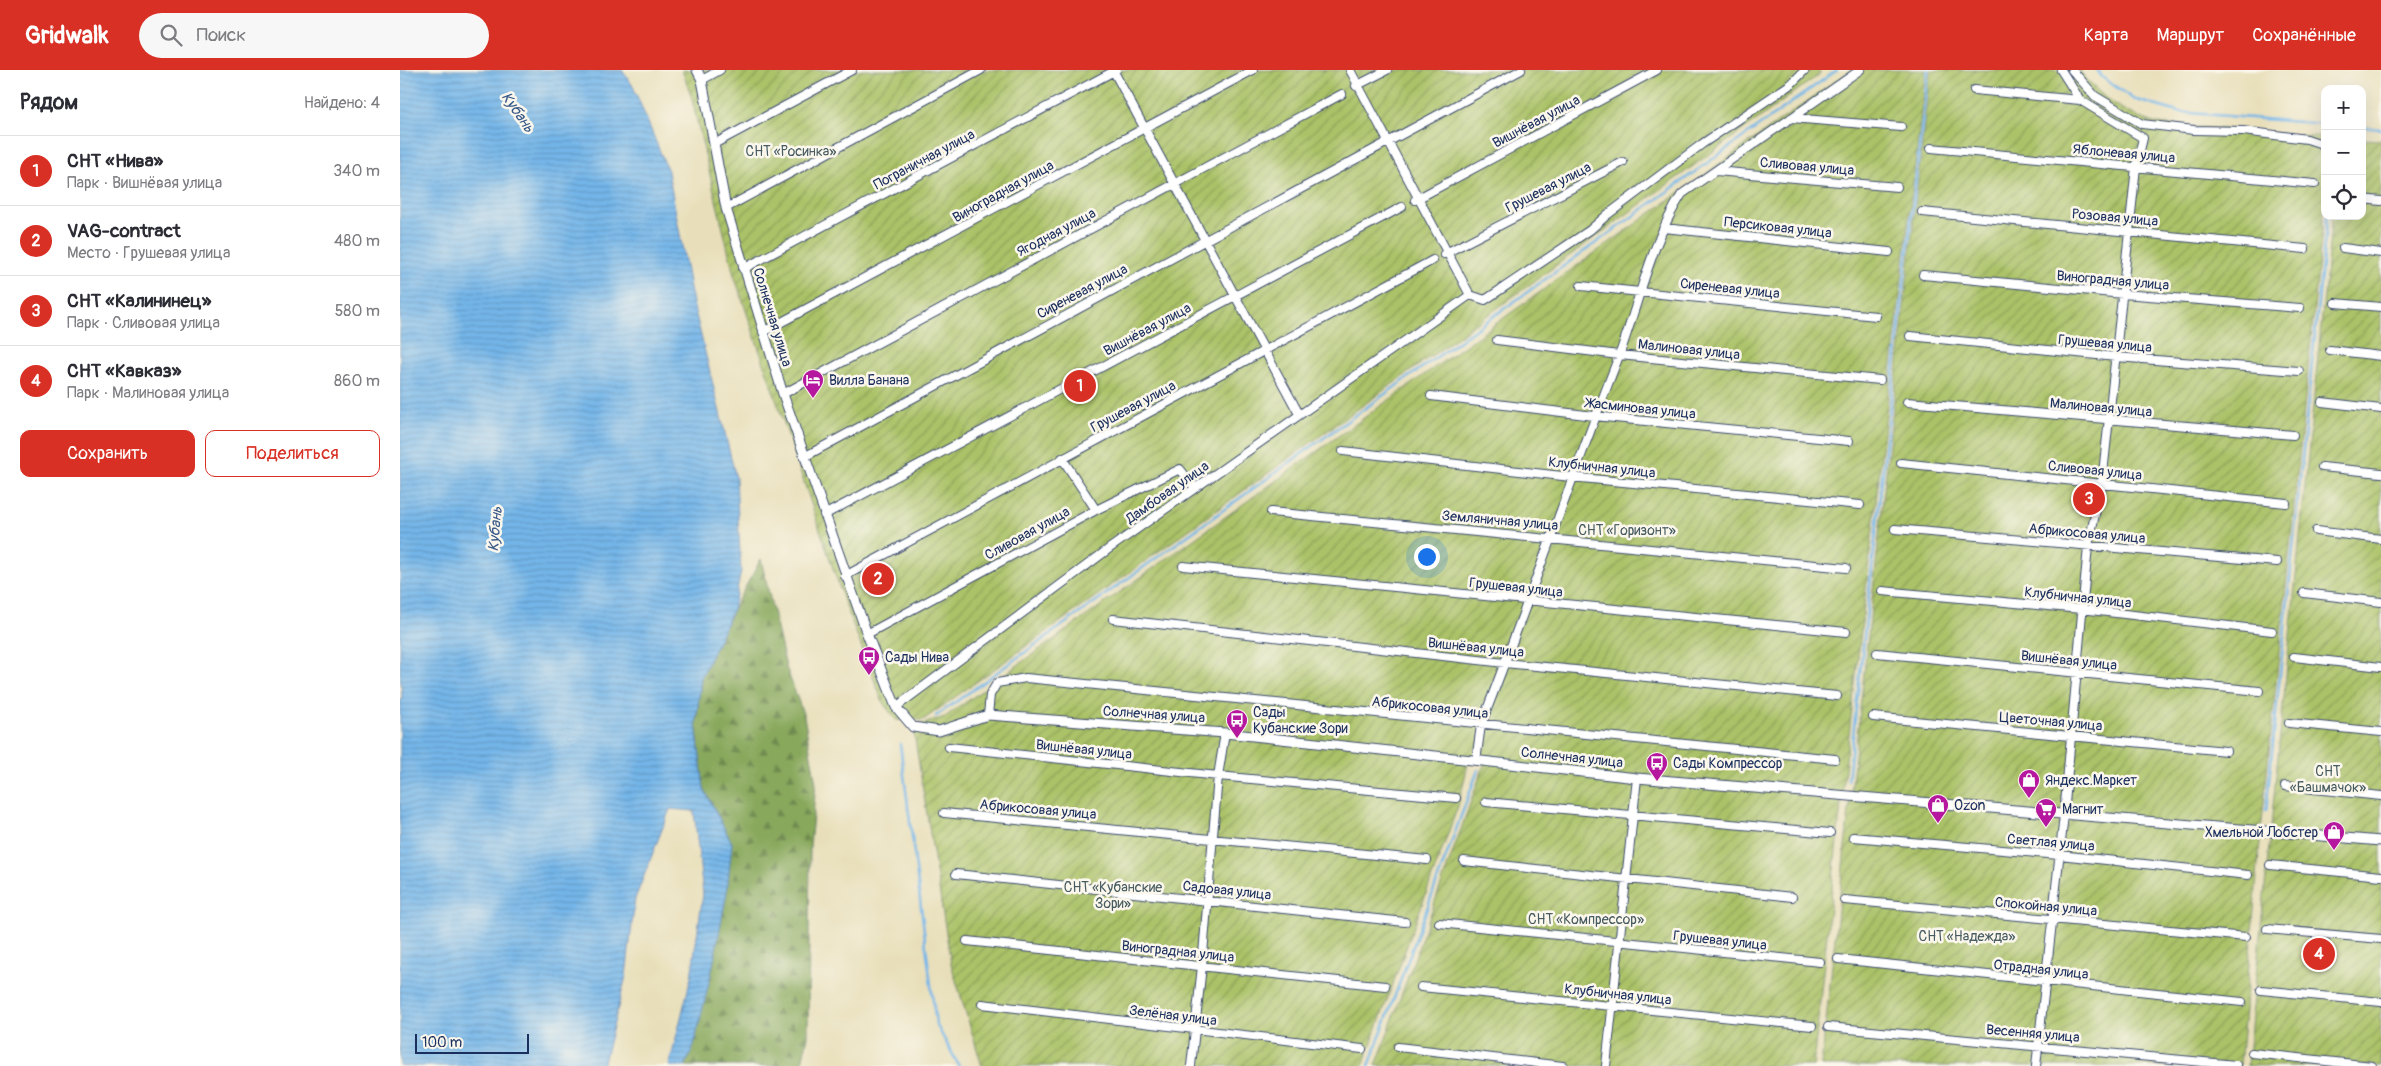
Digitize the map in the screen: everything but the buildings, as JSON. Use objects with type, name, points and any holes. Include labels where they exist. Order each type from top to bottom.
[{"type":"street","name":"Солнечная улица","points":[[697,70],[702,80],[726,208],[782,394],[867,634],[896,707],[913,728],[939,731],[988,715],[1225,733],[1637,778],[2064,816],[2381,841]]},
{"type":"street","points":[[702,80],[720,70]]},
{"type":"street","points":[[714,144],[852,70]]},
{"type":"street","points":[[726,208],[981,70]]},
{"type":"street","points":[[1114,70],[1299,414]]},
{"type":"street","name":"Пограничная улица","points":[[744,269],[1114,70]]},
{"type":"street","name":"Виноградная улица","points":[[764,332],[1253,70]]},
{"type":"street","points":[[1350,70],[1356,86],[1388,141],[1417,199],[1470,295],[1485,300],[1500,292],[1540,262],[1590,230],[1607,215],[1702,144],[1791,84],[1805,70]]},
{"type":"street","points":[[1356,86],[1387,70]]},
{"type":"street","name":"Сиреневая улица","points":[[804,457],[1204,239],[1520,70]]},
{"type":"street","name":"Вишнёвая улица","points":[[1417,199],[1657,70]]},
{"type":"street","points":[[1476,761],[1481,725],[1528,602],[1571,477],[1619,355],[1668,216],[1682,194],[1860,70]]},
{"type":"street","points":[[2061,70],[2080,100]]},
{"type":"street","points":[[2072,70],[2095,96],[2142,124],[2194,130],[2243,131],[2307,139],[2321,144]]},
{"type":"street","points":[[1974,90],[2080,100],[2143,138],[2136,167],[2102,483],[2088,546],[2064,816],[2036,1066]]},
{"type":"street","name":"Ягодная улица","points":[[782,394],[1342,94]]},
{"type":"street","points":[[1791,118],[1901,127]]},
{"type":"street","name":"Яблоневая улица","points":[[1931,148],[2315,184]]},
{"type":"street","name":"Грушевая улица","points":[[1446,253],[1623,162]]},
{"type":"street","name":"Сливовая улица","points":[[1716,171],[1897,187]]},
{"type":"street","points":[[2366,199],[2381,201]]},
{"type":"street","name":"Вишнёвая улица","points":[[824,514],[1402,207]]},
{"type":"street","name":"Розовая улица","points":[[1922,212],[2129,230],[2305,249]]},
{"type":"street","name":"Персиковая улица","points":[[1664,228],[1889,252]]},
{"type":"street","points":[[2343,248],[2381,253]]},
{"type":"street","name":"Грушевая улица","points":[[845,576],[1433,260]]},
{"type":"street","name":"Виноградная улица","points":[[1923,275],[2300,308]]},
{"type":"street","name":"Сиреневая улица","points":[[1581,286],[1876,316]]},
{"type":"street","name":"Дамбовая улица","points":[[896,707],[1195,488],[1470,295]]},
{"type":"street","points":[[2335,303],[2381,307]]},
{"type":"street","name":"Грушевая улица","points":[[1910,336],[2116,357],[2299,372]]},
{"type":"street","name":"Малиновая улица","points":[[1497,340],[1619,355],[1880,380]]},
{"type":"street","points":[[2330,350],[2381,356]]},
{"type":"street","name":"Жасминовая улица","points":[[1431,396],[1594,416],[1849,441]]},
{"type":"street","name":"Малиновая улица","points":[[1907,402],[2110,421],[2293,435]]},
{"type":"street","points":[[2322,402],[2381,409]]},
{"type":"street","name":"Клубничная улица","points":[[1343,451],[1571,477],[1860,505]]},
{"type":"street","points":[[1062,458],[1096,510]]},
{"type":"street","name":"Сливовая улица","points":[[1901,463],[2286,503]]},
{"type":"street","points":[[2322,466],[2381,474]]},
{"type":"street","name":"Сливовая улица","points":[[867,634],[1096,510],[1180,469],[1195,488]]},
{"type":"street","name":"Земляничная улица","points":[[1270,512],[1551,537],[1846,568]]},
{"type":"street","name":"Абрикосовая улица","points":[[1895,529],[2277,562]]},
{"type":"street","points":[[2316,531],[2381,539]]},
{"type":"street","name":"Грушевая улица","points":[[1183,566],[1528,602],[1846,632]]},
{"type":"street","name":"Клубничная улица","points":[[1882,591],[2081,609],[2272,631]]},
{"type":"street","points":[[2304,593],[2381,602]]},
{"type":"street","name":"Вишнёвая улица","points":[[1113,619],[1505,663],[1837,696]]},
{"type":"street","name":"Вишнёвая улица","points":[[1877,653],[2259,691]]},
{"type":"street","points":[[2294,657],[2381,667]]},
{"type":"street","name":"Абрикосовая улица","points":[[988,715],[990,695],[997,683],[1026,678],[1835,759]]},
{"type":"street","name":"Цветочная улица","points":[[1873,717],[2226,751]]},
{"type":"street","points":[[2289,723],[2381,732]]},
{"type":"street","points":[[1191,1066],[1202,966],[1218,776],[1225,733]]},
{"type":"street","name":"Вишнёвая улица","points":[[949,747],[1218,776],[1456,798]]},
{"type":"street","points":[[1606,1066],[1637,778]]},
{"type":"street","points":[[2285,786],[2381,796]]},
{"type":"street","points":[[1486,802],[1830,833]]},
{"type":"street","name":"Абрикосовая улица","points":[[944,813],[1427,860]]},
{"type":"street","name":"Светлая улица","points":[[1853,838],[2059,855],[2248,875]]},
{"type":"street","points":[[1464,861],[1792,897]]},
{"type":"street","points":[[2270,865],[2381,876]]},
{"type":"street","name":"Садовая улица","points":[[956,874],[1405,922]]},
{"type":"street","name":"Спокойная улица","points":[[1844,900],[2246,937]]},
{"type":"street","name":"Грушевая улица","points":[[1439,923],[1820,962]]},
{"type":"street","points":[[2267,929],[2381,939]]},
{"type":"street","name":"Виноградная улица","points":[[967,941],[1385,986]]},
{"type":"street","name":"Отрадная улица","points":[[1838,959],[2242,1002]]},
{"type":"street","name":"Клубничная улица","points":[[1421,987],[1812,1026]]},
{"type":"street","points":[[2261,990],[2381,1002]]},
{"type":"street","name":"Зелёная улица","points":[[982,1004],[1362,1049]]},
{"type":"street","name":"Весенняя улица","points":[[1828,1027],[2038,1045],[2236,1065]]},
{"type":"street","points":[[1398,1047],[1563,1066]]},
{"type":"street","points":[[2252,1053],[2372,1066]]},
{"type":"green space","name":"СНТ «Росинка»","points":[[682,70],[1818,70],[1820,74],[1376,396],[923,720],[896,720],[883,703],[844,601],[734,275],[691,96]]},
{"type":"green space","points":[[1851,70],[1926,70],[1842,795],[1813,1066],[1376,1066],[1485,762],[1469,760],[1458,806],[1363,1066],[982,1066],[951,964],[913,727],[945,717]]},
{"type":"green space","name":"СНТ «Надежда»","points":[[1930,70],[2079,70],[2096,89],[2114,104],[2134,115],[2158,124],[2321,137],[2321,220],[2323,220],[2261,831],[2240,1066],[1821,1066]]},
{"type":"green space","name":"СНТ «Башмачок»","points":[[2366,139],[2381,140],[2381,1066],[2247,1066],[2332,220],[2366,220]]},
{"type":"green space","points":[[761,559],[786,667],[804,716],[816,784],[810,846],[808,1037],[801,1066],[685,1066],[694,1045],[732,843],[704,789],[696,724],[701,678],[733,609]]},
{"type":"water","name":"Кубань","points":[[400,70],[622,70],[633,86],[668,171],[693,303],[736,478],[741,571],[733,609],[701,678],[696,724],[704,789],[732,843],[727,892],[712,970],[694,1045],[685,1066],[669,1066],[691,977],[703,894],[694,811],[670,809],[635,899],[626,976],[603,1066],[400,1066],[400,705],[402,697],[400,671]]},
{"type":"waterway","points":[[936,716],[1837,70]]},
{"type":"waterway","points":[[1848,780],[1928,70]]},
{"type":"waterway","points":[[2097,70],[2102,77],[2133,99],[2178,112],[2321,124]]},
{"type":"waterway","points":[[2366,127],[2381,129]]},
{"type":"waterway","points":[[2266,811],[2327,220]]},
{"type":"waterway","points":[[900,744],[936,1024],[959,1066]]},
{"type":"waterway","points":[[1369,1066],[1478,770]]},
{"type":"place","name":"СНТ «Нива»","points":[[1080,386]]},
{"type":"place","name":"Вилла Банана","points":[[813,399]]},
{"type":"place","name":"СНТ «Калининец»","points":[[2089,499]]},
{"type":"place","name":"VAG-contract","points":[[878,579]]},
{"type":"place","name":"Сады Нива","points":[[869,676]]},
{"type":"place","name":"Сады Кубанские Зори","points":[[1237,739]]},
{"type":"place","name":"Сады Компрессор","points":[[1657,782]]},
{"type":"place","name":"Яндекс.Маркет","points":[[2029,799]]},
{"type":"place","name":"Ozon","points":[[1938,824]]},
{"type":"place","name":"Магнит","points":[[2046,828]]},
{"type":"place","name":"Хмельной Лобстер","points":[[2334,851]]},
{"type":"place","name":"СНТ «Кавказ»","points":[[2319,954]]},
{"type":"park label","name":"СНТ «Горизонт»","points":[[1627,530]]},
{"type":"park label","name":"СНТ «Кубанские Зори»","points":[[1113,896]]},
{"type":"park label","name":"СНТ «Компрессор»","points":[[1586,919]]}]
